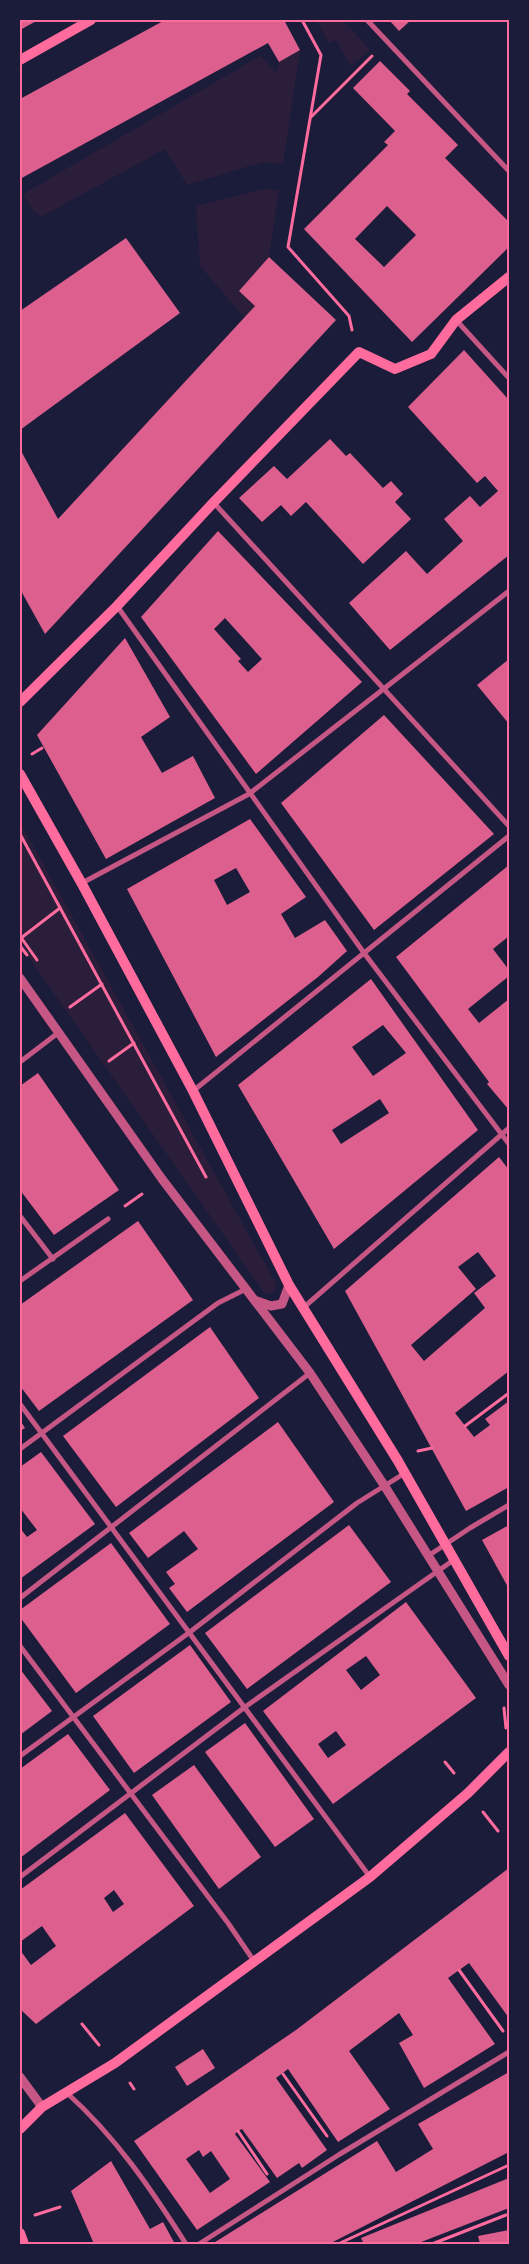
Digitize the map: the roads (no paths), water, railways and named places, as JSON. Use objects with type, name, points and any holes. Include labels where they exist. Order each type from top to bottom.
[{"type":"main road","points":[[20,60],[91,20]]},
{"type":"main road","points":[[20,702],[117,606],[213,503],[359,352],[395,369],[431,354],[456,320],[509,277]]},
{"type":"main road","points":[[20,774],[82,884],[193,1091],[289,1285],[398,1461],[509,1656]]},
{"type":"main road","points":[[20,2129],[42,2107],[116,2063],[370,1877],[468,1793],[509,1752]]},
{"type":"main road","points":[[20,2233],[24,2244]]},
{"type":"street","points":[[367,20],[509,171]]},
{"type":"street","points":[[456,320],[509,378]]},
{"type":"street","points":[[213,503],[509,826]]},
{"type":"street","points":[[82,884],[249,794],[509,591]]},
{"type":"street","points":[[117,606],[364,953],[509,1144]]},
{"type":"street","points":[[193,1091],[509,836]]},
{"type":"street","points":[[20,978],[162,1179],[310,1372],[384,1485],[509,1685]]},
{"type":"street","points":[[20,1062],[58,1033]]},
{"type":"street","points":[[303,1308],[509,1128]]},
{"type":"street","points":[[20,1216],[53,1258]]},
{"type":"street","points":[[20,1281],[108,1219]]},
{"type":"street","points":[[257,1301],[271,1306],[282,1304],[289,1285]]},
{"type":"street","points":[[20,1449],[218,1303],[246,1290]]},
{"type":"street","points":[[20,1598],[310,1372]]},
{"type":"street","points":[[20,1404],[370,1877]]},
{"type":"street","points":[[20,1756],[190,1632],[384,1485],[405,1473]]},
{"type":"street","points":[[428,1556],[509,1505]]},
{"type":"street","points":[[20,1877],[246,1708],[455,1559]]},
{"type":"street","points":[[20,1646],[228,1923],[254,1961]]},
{"type":"street","points":[[199,2244],[340,2154],[509,2052]]},
{"type":"street","points":[[20,2077],[42,2107]]},
{"type":"street","points":[[67,2093],[97,2120],[147,2183],[186,2244]]}]
